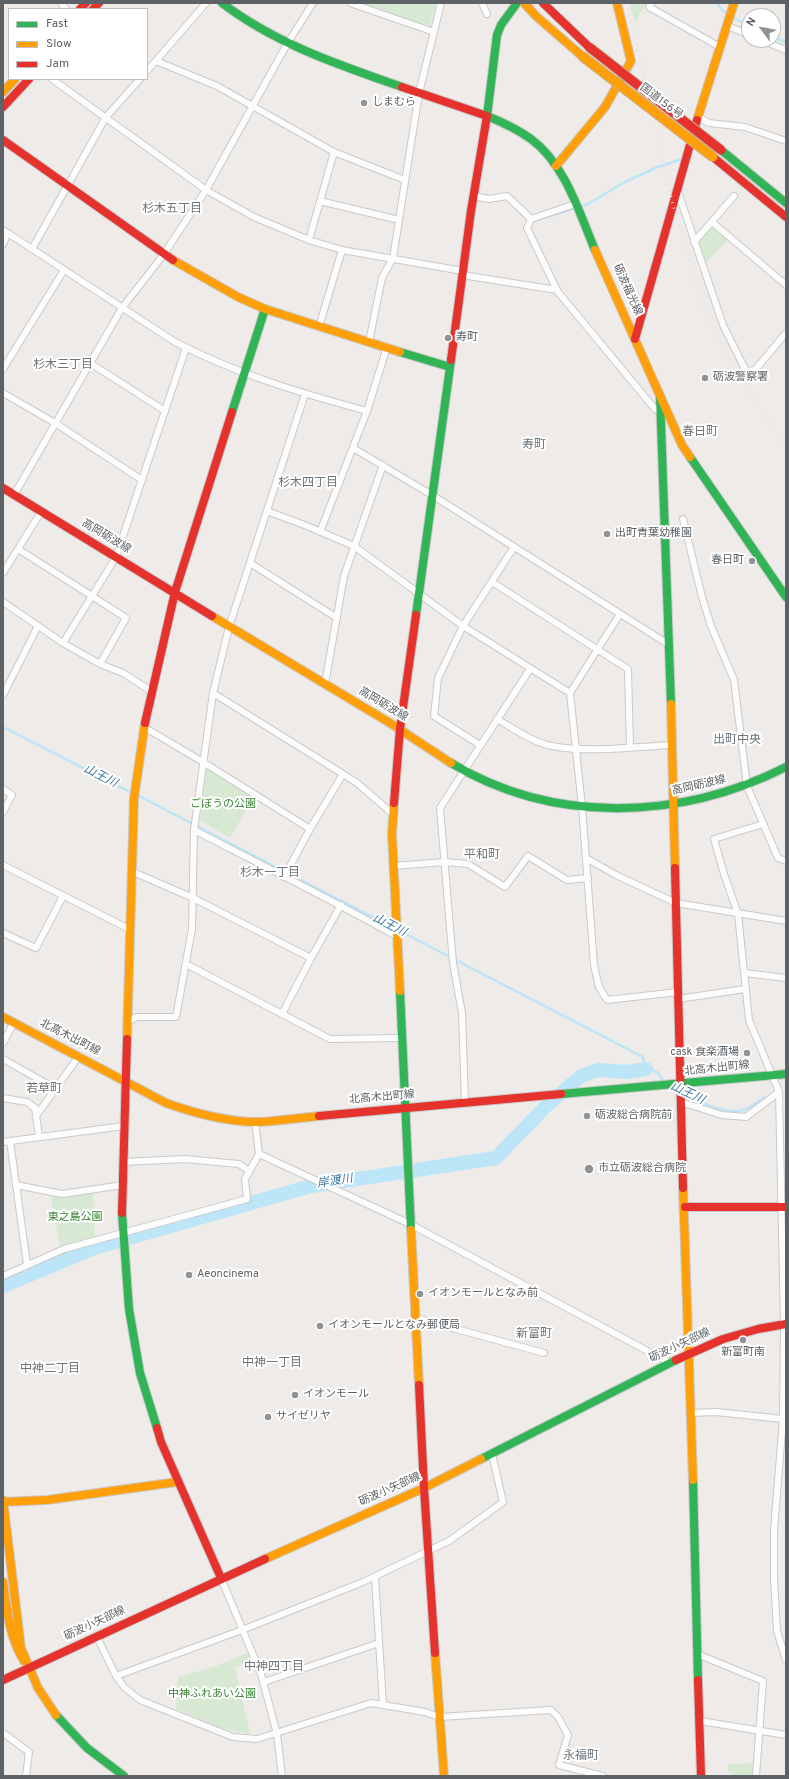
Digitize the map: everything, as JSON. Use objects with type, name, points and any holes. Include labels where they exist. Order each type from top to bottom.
[{"type":"main road","name":"砺波福光線","points":[[222,3],[238,16],[287,44],[419,93],[507,123],[526,134],[543,149],[556,166],[575,204],[682,445],[786,597]]},
{"type":"main road","points":[[444,1776],[424,1488],[410,1224],[406,1108],[401,1038],[393,866],[393,814],[400,729],[418,594],[473,196],[487,116],[497,35],[501,25],[517,3]]},
{"type":"main road","name":"国道156号","points":[[524,3],[536,16],[582,56],[714,156],[786,217]]},
{"type":"main road","name":"国道156号","points":[[543,3],[589,47],[786,202]]},
{"type":"main road","points":[[556,166],[605,107],[632,61],[617,3]]},
{"type":"main road","points":[[635,339],[698,117],[728,26],[734,3]]},
{"type":"main road","points":[[3,92],[14,80]]},
{"type":"main road","points":[[3,107],[28,80]]},
{"type":"main road","points":[[3,140],[164,254],[210,283],[265,309],[450,367]]},
{"type":"main road","points":[[221,1578],[177,1482],[161,1442],[140,1373],[129,1309],[123,1233],[123,1162],[127,1081],[131,871],[134,798],[144,728],[174,592],[265,309]]},
{"type":"main road","points":[[660,396],[674,804],[680,1085],[685,1207],[685,1271],[691,1413],[701,1776]]},
{"type":"main road","name":"高岡砺波線","points":[[3,488],[229,627],[400,729],[464,771],[491,783],[536,799],[582,808],[616,810],[674,804],[712,797],[747,786],[786,767]]},
{"type":"main road","name":"北高木出町線","points":[[3,1017],[80,1056],[166,1103],[192,1113],[221,1120],[255,1122],[465,1102],[680,1085],[786,1074]]},
{"type":"main road","points":[[685,1207],[784,1207]]},
{"type":"main road","name":"砺波小矢部線","points":[[3,1680],[221,1578],[424,1488],[670,1363],[723,1338],[758,1329],[785,1325]]},
{"type":"main road","points":[[124,1776],[108,1767],[56,1714],[38,1688],[29,1668],[21,1648],[6,1546],[3,1502],[47,1500],[177,1482]]},
{"type":"main road","points":[[3,1582],[10,1632],[16,1650],[29,1668]]},
{"type":"street","points":[[148,70],[206,3]]},
{"type":"street","points":[[14,495],[122,308],[164,254],[206,190],[287,44],[313,3]]},
{"type":"street","points":[[350,3],[434,32]]},
{"type":"street","points":[[369,342],[382,278],[393,258],[419,93],[441,3]]},
{"type":"street","points":[[482,3],[487,14]]},
{"type":"street","points":[[651,3],[649,6],[720,47]]},
{"type":"street","points":[[728,26],[741,32]]},
{"type":"street","points":[[156,61],[217,86],[334,152],[405,180]]},
{"type":"street","points":[[53,80],[206,190],[254,217],[309,240],[342,250],[393,258],[463,273],[557,290]]},
{"type":"street","points":[[32,249],[106,117],[139,80]]},
{"type":"street","points":[[698,117],[709,123],[745,128],[786,141]]},
{"type":"street","points":[[309,240],[334,152]]},
{"type":"street","points":[[678,189],[694,242],[723,325],[746,371],[755,370],[786,333]]},
{"type":"street","points":[[473,196],[489,199],[506,196],[531,219]]},
{"type":"street","points":[[694,242],[734,196]]},
{"type":"street","points":[[320,201],[399,220]]},
{"type":"street","points":[[575,204],[531,219],[527,228],[557,290],[655,409],[660,410]]},
{"type":"street","points":[[712,222],[786,285]]},
{"type":"street","points":[[3,244],[6,232],[186,348],[243,374],[305,394],[367,411]]},
{"type":"street","points":[[319,327],[342,250]]},
{"type":"street","points":[[3,369],[64,270]]},
{"type":"street","points":[[320,532],[367,411],[387,347]]},
{"type":"street","points":[[63,643],[116,557],[186,348]]},
{"type":"street","points":[[90,363],[165,411]]},
{"type":"street","points":[[3,393],[55,423],[142,480]]},
{"type":"street","points":[[127,1022],[137,1017],[176,1017],[192,929],[194,830],[214,693],[229,627],[305,394]]},
{"type":"street","points":[[353,448],[432,495],[668,644]]},
{"type":"street","points":[[326,684],[344,576],[383,465]]},
{"type":"street","points":[[267,511],[354,546],[463,626],[570,693]]},
{"type":"street","points":[[3,573],[41,512]]},
{"type":"street","points":[[683,519],[702,597],[711,626],[734,680],[747,786],[778,858],[786,861]]},
{"type":"street","points":[[480,745],[434,716],[438,678],[463,626],[514,547]]},
{"type":"street","points":[[18,549],[126,618],[100,664]]},
{"type":"street","points":[[250,564],[337,618]]},
{"type":"street","points":[[492,582],[628,669],[630,747]]},
{"type":"street","points":[[3,602],[63,643],[100,664],[123,673],[151,691]]},
{"type":"street","points":[[620,614],[570,693],[582,808],[594,965],[599,987],[607,1000],[745,989]]},
{"type":"street","points":[[3,695],[38,626]]},
{"type":"street","points":[[465,1102],[462,1013],[453,963],[440,808],[530,669]]},
{"type":"street","points":[[214,693],[357,783],[393,814]]},
{"type":"street","points":[[497,719],[527,737],[545,744],[576,749],[672,745]]},
{"type":"street","points":[[144,728],[203,762],[310,829]]},
{"type":"street","points":[[284,877],[310,829],[343,774]]},
{"type":"street","points":[[3,790],[12,794],[3,812]]},
{"type":"street","points":[[763,824],[714,839],[738,914],[749,1020],[779,1092],[784,1207],[785,1325],[783,1420],[774,1530],[774,1579],[777,1631],[786,1660]]},
{"type":"street","points":[[194,830],[341,905],[396,936]]},
{"type":"street","points":[[393,866],[445,862],[468,864],[505,886],[528,856],[567,880],[588,878]]},
{"type":"street","points":[[586,858],[616,875],[676,903],[786,921]]},
{"type":"street","points":[[3,865],[129,929]]},
{"type":"street","points":[[131,871],[193,898],[311,958]]},
{"type":"street","points":[[3,933],[36,948],[63,896]]},
{"type":"street","points":[[282,1014],[341,905]]},
{"type":"street","points":[[186,964],[330,1039],[401,1038]]},
{"type":"street","points":[[745,973],[786,978]]},
{"type":"street","points":[[3,1043],[14,1022]]},
{"type":"street","points":[[36,1116],[80,1056]]},
{"type":"street","points":[[3,1059],[56,1088]]},
{"type":"street","points":[[681,1102],[722,1115],[746,1117],[779,1092]]},
{"type":"street","points":[[3,1098],[27,1102],[35,1108],[39,1137]]},
{"type":"street","points":[[3,1276],[27,1264],[64,1249],[247,1199],[245,1179],[259,1154],[255,1122]]},
{"type":"street","points":[[27,1264],[16,1185],[6,1142],[124,1126]]},
{"type":"street","points":[[259,1154],[410,1224],[670,1363]]},
{"type":"street","points":[[123,1162],[185,1159],[239,1164],[249,1170]]},
{"type":"street","points":[[16,1185],[62,1194],[123,1185]]},
{"type":"street","points":[[416,1318],[544,1353]]},
{"type":"street","points":[[691,1413],[716,1412],[783,1420]]},
{"type":"street","points":[[116,1676],[242,1630],[375,1577],[449,1542],[503,1502],[492,1454]]},
{"type":"street","points":[[779,1457],[786,1456]]},
{"type":"street","points":[[375,1577],[383,1705]]},
{"type":"street","points":[[221,1578],[264,1682],[277,1734],[282,1776]]},
{"type":"street","points":[[97,1637],[116,1676],[124,1687],[140,1700],[233,1736],[257,1739],[277,1734],[371,1703],[425,1712],[440,1717],[551,1710],[558,1717],[568,1734],[559,1765],[602,1776]]},
{"type":"street","points":[[264,1682],[379,1643]]},
{"type":"street","points":[[697,1654],[763,1681],[756,1776]]},
{"type":"street","points":[[700,1721],[786,1735]]},
{"type":"street","points":[[3,1733],[29,1752],[26,1776]]},
{"type":"green space","points":[[359,3],[436,3],[430,26]]},
{"type":"green space","points":[[630,3],[646,3],[635,23]]},
{"type":"green space","points":[[711,227],[715,228],[728,239],[705,264],[697,245]]},
{"type":"green space","name":"ごぼうの公園","points":[[205,766],[254,796],[230,838],[199,820]]},
{"type":"green space","name":"東之島公園","points":[[93,1192],[95,1237],[60,1247],[51,1196],[75,1195]]},
{"type":"green space","name":"中神ふれあい公園","points":[[249,1652],[252,1661],[235,1668],[250,1734],[217,1727],[176,1709],[178,1677],[216,1666]]},
{"type":"green space","points":[[754,1763],[753,1776],[734,1776],[728,1771],[728,1764]]},
{"type":"waterway","points":[[717,3],[723,11],[728,14]]},
{"type":"waterway","points":[[732,17],[741,22]]},
{"type":"waterway","points":[[781,40],[786,42]]},
{"type":"waterway","points":[[540,219],[588,204],[623,183],[655,168],[682,159]]},
{"type":"waterway","name":"山王川","points":[[3,727],[132,793]]},
{"type":"waterway","name":"山王川","points":[[137,795],[643,1057],[646,1069],[657,1072],[665,1083]]},
{"type":"waterway","name":"岸渡川","points":[[3,1286],[94,1248],[311,1186],[496,1158],[548,1104],[581,1076],[598,1070],[626,1072],[646,1069]]},
{"type":"waterway","name":"山王川","points":[[683,1093],[718,1109],[733,1111],[747,1109],[765,1097]]},
{"type":"railway","points":[[627,3],[673,205],[701,300],[719,340],[735,369],[786,448]]},
{"type":"traffic: fast","points":[[222,3],[264,30],[286,42],[332,62],[402,87]]},
{"type":"traffic: fast","points":[[517,3],[501,25],[497,35],[487,116],[520,132],[543,149],[562,175],[570,190],[595,250]]},
{"type":"traffic: fast","points":[[721,150],[786,203]]},
{"type":"traffic: fast","points":[[232,412],[265,309]]},
{"type":"traffic: fast","points":[[400,352],[450,367]]},
{"type":"traffic: fast","points":[[416,615],[451,360]]},
{"type":"traffic: fast","points":[[660,396],[671,704]]},
{"type":"traffic: fast","points":[[690,457],[786,597]]},
{"type":"traffic: fast","points":[[451,763],[491,783],[532,797],[575,805],[618,808],[661,805],[704,797],[746,785],[786,767]]},
{"type":"traffic: fast","points":[[400,991],[411,1230]]},
{"type":"traffic: fast","points":[[561,1094],[786,1074]]},
{"type":"traffic: fast","points":[[122,1213],[129,1309],[140,1373],[157,1428]]},
{"type":"traffic: fast","points":[[481,1459],[676,1360]]},
{"type":"traffic: fast","points":[[693,1480],[698,1680]]},
{"type":"traffic: fast","points":[[56,1715],[87,1748],[124,1776]]},
{"type":"traffic: slow","points":[[524,3],[536,16],[582,56]]},
{"type":"traffic: slow","points":[[556,166],[605,107],[631,61],[617,3]]},
{"type":"traffic: slow","points":[[697,120],[734,3]]},
{"type":"traffic: slow","points":[[582,56],[713,157]]},
{"type":"traffic: slow","points":[[3,92],[14,80]]},
{"type":"traffic: slow","points":[[595,250],[682,445],[690,457]]},
{"type":"traffic: slow","points":[[173,260],[238,297],[265,309],[400,352]]},
{"type":"traffic: slow","points":[[212,616],[390,723],[451,763]]},
{"type":"traffic: slow","points":[[671,704],[675,868]]},
{"type":"traffic: slow","points":[[127,1039],[134,798],[145,723]]},
{"type":"traffic: slow","points":[[394,803],[392,834],[400,991]]},
{"type":"traffic: slow","points":[[3,1017],[166,1103],[187,1110],[220,1118],[254,1122],[278,1121],[319,1116]]},
{"type":"traffic: slow","points":[[683,1188],[693,1480]]},
{"type":"traffic: slow","points":[[411,1230],[419,1385]]},
{"type":"traffic: slow","points":[[265,1559],[424,1488],[481,1459]]},
{"type":"traffic: slow","points":[[3,1502],[47,1500],[177,1482]]},
{"type":"traffic: slow","points":[[3,1500],[21,1648],[38,1688],[56,1715]]},
{"type":"traffic: slow","points":[[3,1582],[7,1613],[12,1633],[24,1661]]},
{"type":"traffic: slow","points":[[435,1653],[444,1776]]},
{"type":"traffic: jam","points":[[81,8],[86,3]]},
{"type":"traffic: jam","points":[[94,8],[99,3]]},
{"type":"traffic: jam","points":[[543,3],[589,47]]},
{"type":"traffic: jam","points":[[589,47],[721,150]]},
{"type":"traffic: jam","points":[[3,107],[28,80]]},
{"type":"traffic: jam","points":[[402,87],[487,116],[471,211],[451,360]]},
{"type":"traffic: jam","points":[[635,339],[697,120]]},
{"type":"traffic: jam","points":[[3,140],[173,260]]},
{"type":"traffic: jam","points":[[713,157],[786,217]]},
{"type":"traffic: jam","points":[[145,723],[175,592],[232,412]]},
{"type":"traffic: jam","points":[[3,488],[212,616]]},
{"type":"traffic: jam","points":[[394,803],[400,729],[416,615]]},
{"type":"traffic: jam","points":[[675,868],[683,1188]]},
{"type":"traffic: jam","points":[[122,1213],[127,1039]]},
{"type":"traffic: jam","points":[[319,1116],[561,1094]]},
{"type":"traffic: jam","points":[[685,1207],[786,1207]]},
{"type":"traffic: jam","points":[[676,1360],[723,1339],[758,1329],[786,1324]]},
{"type":"traffic: jam","points":[[419,1385],[435,1653]]},
{"type":"traffic: jam","points":[[157,1428],[161,1442],[221,1578]]},
{"type":"traffic: jam","points":[[3,1680],[265,1559]]},
{"type":"traffic: jam","points":[[698,1680],[701,1776]]},
{"type":"place","name":"しまむら","points":[[364,103]]},
{"type":"place","name":"寿町","points":[[448,338]]},
{"type":"place","name":"砺波警察署","points":[[705,378]]},
{"type":"place","name":"出町青葉幼稚園","points":[[607,534]]},
{"type":"place","name":"春日町","points":[[752,561]]},
{"type":"place","name":"cask 食楽酒場","points":[[747,1053]]},
{"type":"place","name":"砺波総合病院前","points":[[587,1116]]},
{"type":"place","name":"市立砺波総合病院","points":[[589,1169]]},
{"type":"place","name":"Aeoncinema","points":[[189,1275]]},
{"type":"place","name":"イオンモールとなみ前","points":[[420,1294]]},
{"type":"place","name":"イオンモールとなみ郵便局","points":[[320,1326]]},
{"type":"place","name":"新富町南","points":[[743,1340]]},
{"type":"place","name":"イオンモール","points":[[295,1395]]},
{"type":"place","name":"サイゼリヤ","points":[[268,1417]]},
{"type":"district","name":"杉木五丁目","points":[[172,210]]},
{"type":"district","name":"杉木三丁目","points":[[63,366]]},
{"type":"district","name":"春日町","points":[[700,433]]},
{"type":"district","name":"寿町","points":[[534,446]]},
{"type":"district","name":"杉木四丁目","points":[[308,484]]},
{"type":"district","name":"出町中央","points":[[737,741]]},
{"type":"district","name":"平和町","points":[[482,856]]},
{"type":"district","name":"杉木一丁目","points":[[270,874]]},
{"type":"district","name":"若草町","points":[[44,1090]]},
{"type":"district","name":"新富町","points":[[534,1335]]},
{"type":"district","name":"中神一丁目","points":[[272,1364]]},
{"type":"district","name":"中神二丁目","points":[[50,1370]]},
{"type":"district","name":"中神四丁目","points":[[274,1668]]},
{"type":"district","name":"永福町","points":[[581,1757]]}]
